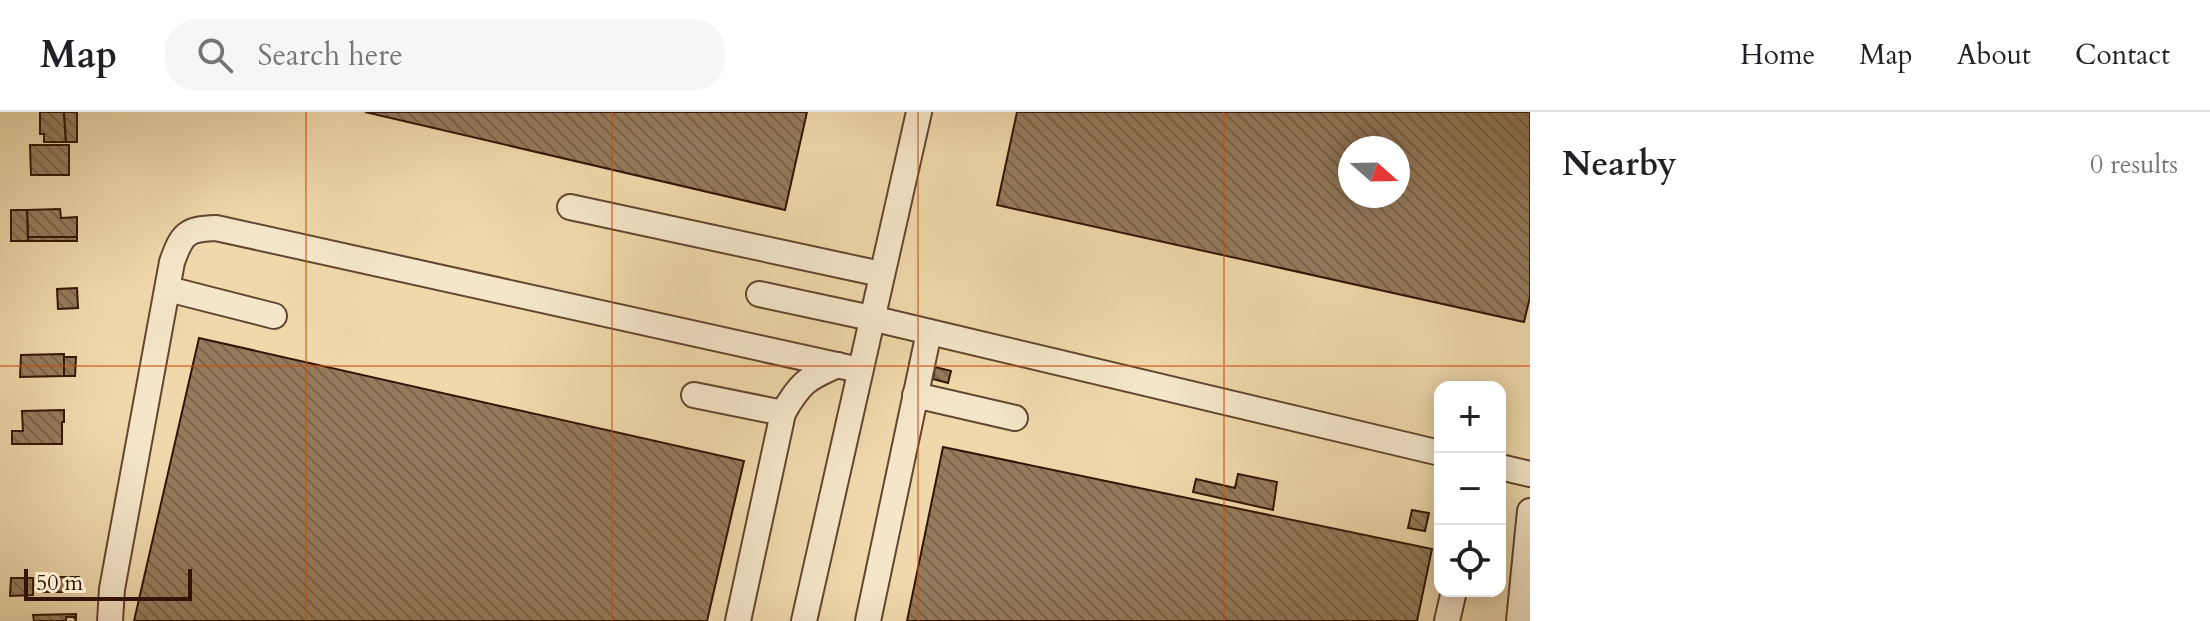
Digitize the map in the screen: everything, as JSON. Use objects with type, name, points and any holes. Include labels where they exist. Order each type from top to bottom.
[{"type":"lane","points":[[804,621],[849,368],[871,318],[919,112]]},
{"type":"lane","points":[[570,207],[881,274]]},
{"type":"lane","points":[[110,621],[112,589],[172,262],[180,241],[195,229],[216,228],[849,368]]},
{"type":"lane","points":[[168,289],[274,316]]},
{"type":"lane","points":[[759,294],[1434,452]]},
{"type":"lane","points":[[868,621],[929,332]]},
{"type":"lane","points":[[738,621],[783,413],[797,388],[816,375],[849,368]]},
{"type":"lane","points":[[694,395],[783,413]]},
{"type":"lane","points":[[915,395],[1015,418]]},
{"type":"lane","points":[[1506,468],[1530,474]]},
{"type":"lane","points":[[1519,621],[1530,511]]},
{"type":"lane","points":[[1447,621],[1453,597]]},
{"type":"building","points":[[40,112],[64,112],[66,142],[44,142],[44,134],[40,134]]},
{"type":"building","points":[[64,112],[77,112],[77,142],[66,142]]},
{"type":"building","points":[[365,112],[807,112],[785,210]]},
{"type":"building","points":[[1017,112],[1530,112],[1530,297],[1524,322],[997,205]]},
{"type":"building","points":[[30,145],[69,145],[69,175],[31,175]]},
{"type":"building","points":[[60,209],[61,218],[77,217],[77,237],[28,237],[27,210]]},
{"type":"building","points":[[11,210],[27,210],[28,241],[11,241]]},
{"type":"building","points":[[28,237],[77,237],[77,241],[28,241]]},
{"type":"building","points":[[77,288],[78,308],[58,309],[57,289]]},
{"type":"building","points":[[199,338],[744,461],[707,621],[134,621]]},
{"type":"building","points":[[64,354],[64,376],[20,377],[21,355]]},
{"type":"building","points":[[64,357],[76,357],[75,376],[64,376]]},
{"type":"building","points":[[935,367],[951,371],[948,383],[933,379]]},
{"type":"building","points":[[64,410],[62,444],[12,444],[12,431],[23,431],[22,411]]},
{"type":"building","points":[[943,447],[1432,549],[1417,621],[907,621]]},
{"type":"building","points":[[1238,474],[1277,482],[1273,510],[1193,492],[1196,479],[1235,488]]},
{"type":"building","points":[[1412,510],[1429,513],[1425,531],[1408,528]]},
{"type":"building","points":[[42,577],[58,577],[58,592],[43,592]]},
{"type":"building","points":[[58,577],[79,577],[79,592],[58,592]]},
{"type":"building","points":[[11,578],[33,578],[33,595],[10,596]]},
{"type":"building","points":[[76,614],[76,621],[74,617],[66,617],[66,621],[34,621],[33,615]]}]
